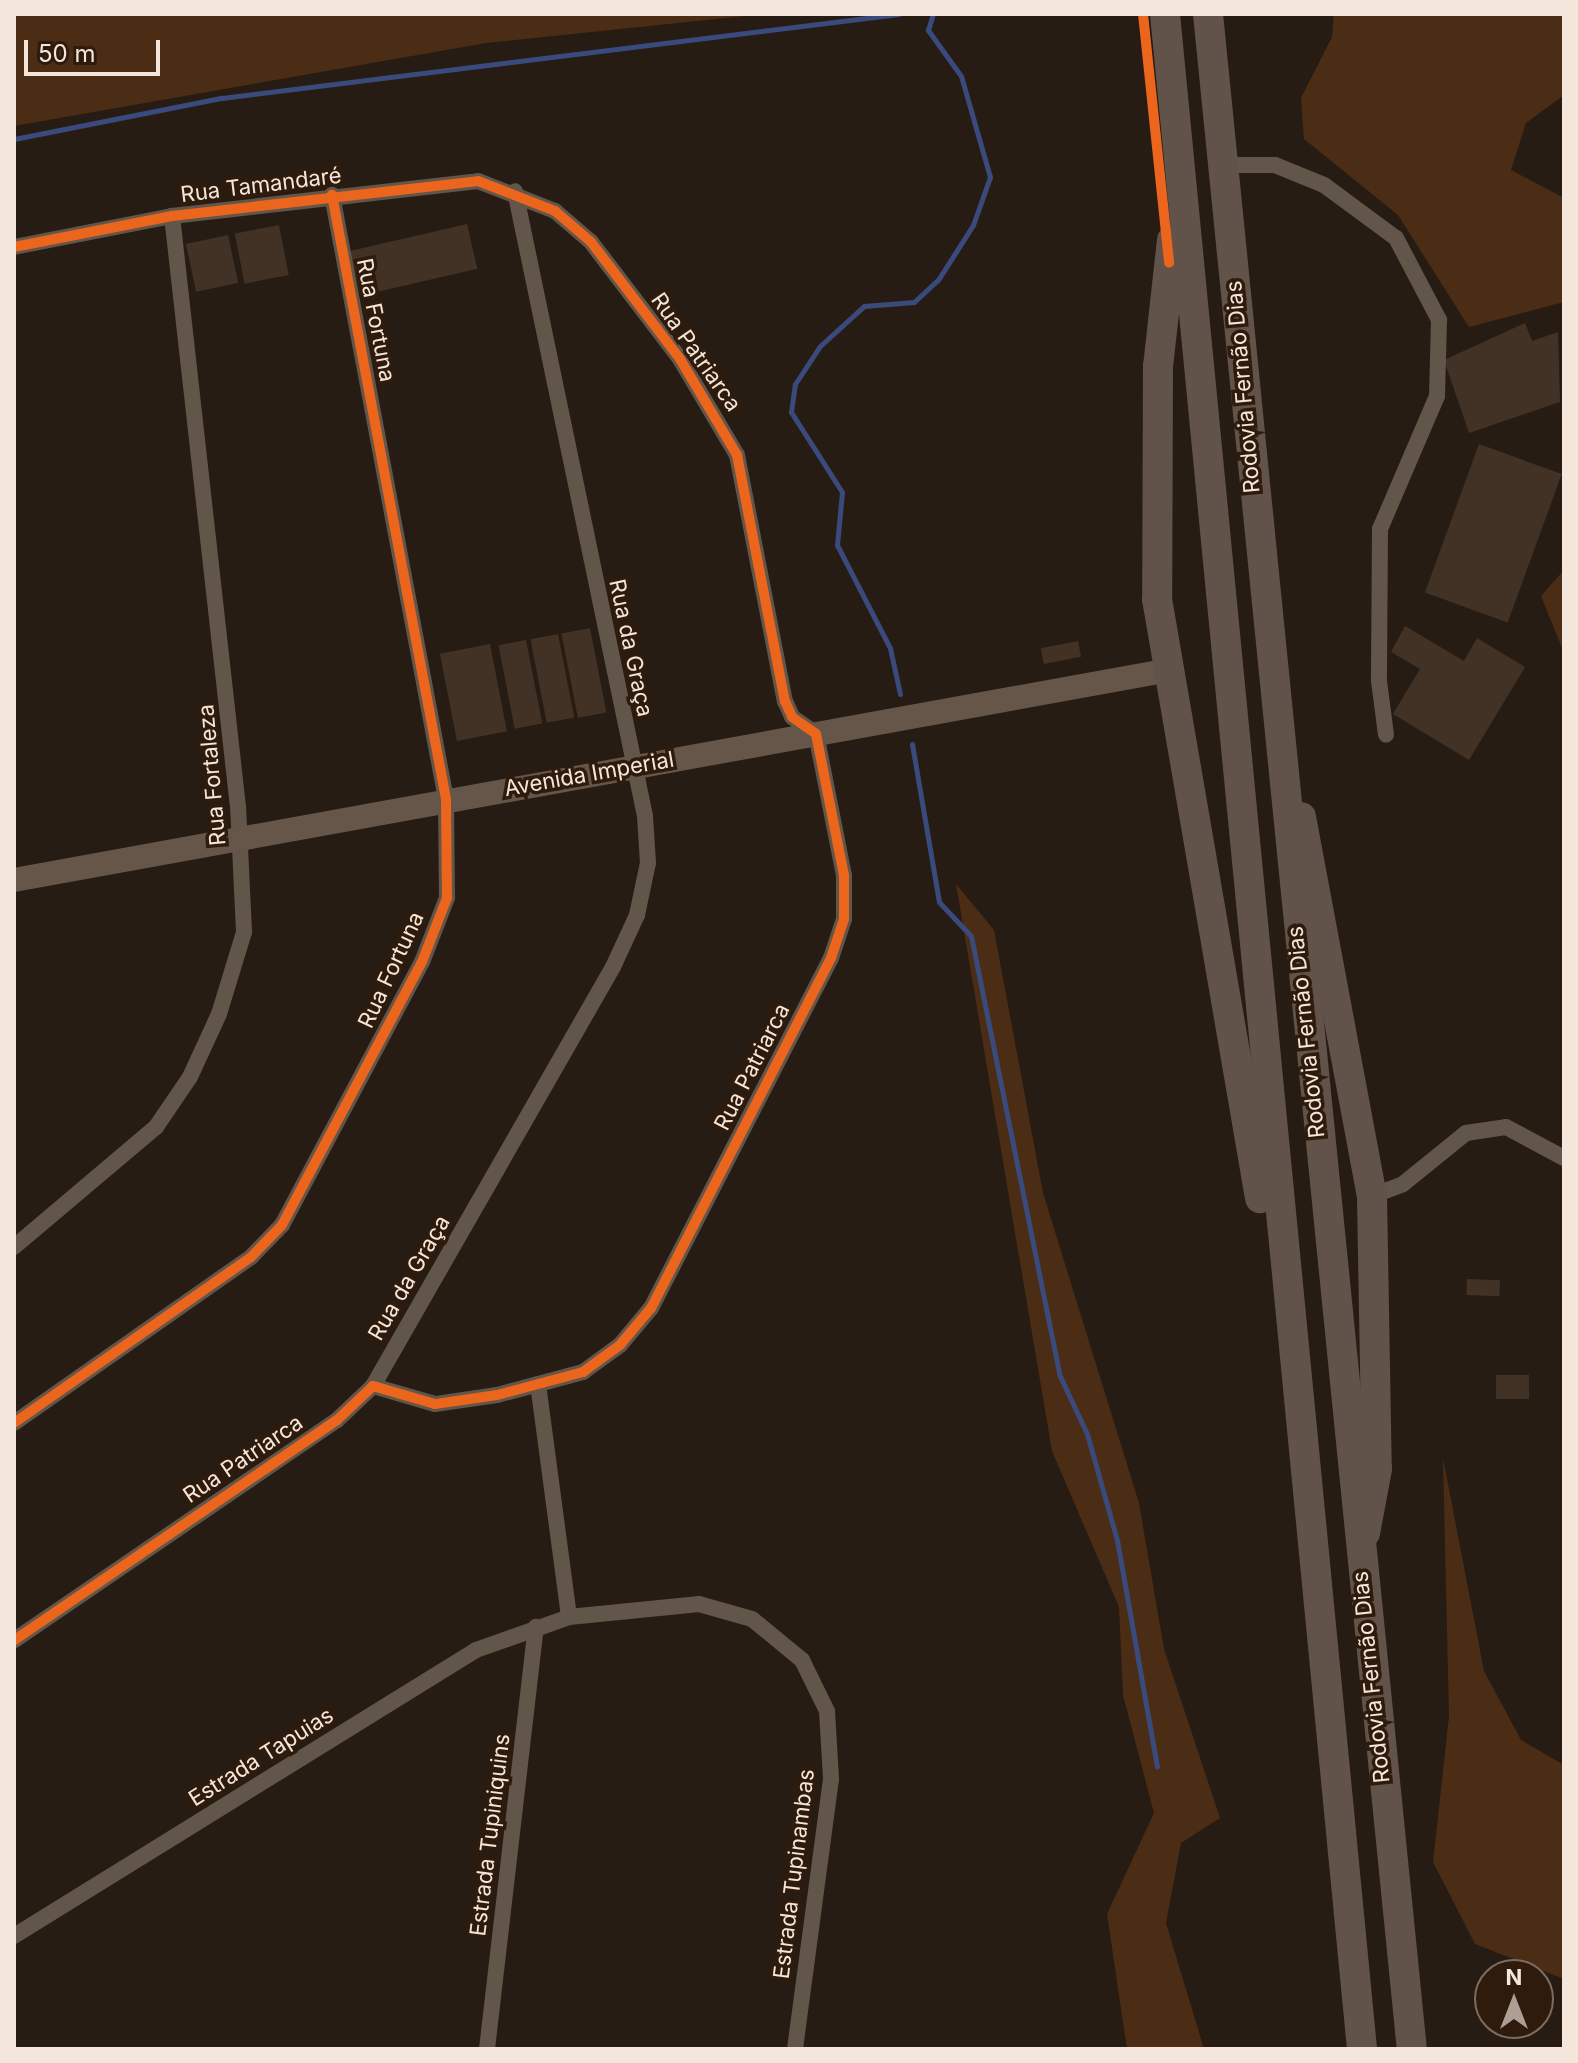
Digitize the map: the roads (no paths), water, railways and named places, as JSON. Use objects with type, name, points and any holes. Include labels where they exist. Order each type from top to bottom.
[{"type":"highway","name":"Rodovia Fernão Dias","points":[[1165,14],[1287,1303],[1362,2049]]},
{"type":"highway","name":"Rodovia Fernão Dias","points":[[1208,14],[1358,1567],[1412,2049]]},
{"type":"highway","points":[[1178,175],[1156,457],[1164,671],[1253,1171],[1287,1303]]},
{"type":"highway","points":[[1269,656],[1372,1196],[1377,1469],[1358,1567]]},
{"type":"main road","name":"Avenida Imperial","points":[[14,880],[240,835],[1164,671]]},
{"type":"street","points":[[1222,165],[1275,165],[1324,185],[1396,238],[1439,320],[1437,396],[1380,529],[1379,681],[1386,735]]},
{"type":"street","name":"Rua Tamandaré","points":[[14,247],[172,216],[332,195],[478,181],[515,191]]},
{"type":"street","name":"Rua Patriarca","points":[[14,1640],[337,1420],[373,1386],[435,1404],[583,1372],[651,1308],[831,958],[844,919],[844,875],[816,734],[792,717],[785,701],[746,489],[722,422],[591,242],[555,211],[515,191]]},
{"type":"street","name":"Rua da Graça","points":[[373,1386],[637,915],[648,863],[634,766],[515,191]]},
{"type":"street","name":"Rua Fortuna","points":[[14,1423],[251,1257],[282,1225],[427,949],[447,898],[446,799],[332,195]]},
{"type":"street","name":"Rua Fortaleza","points":[[14,1247],[156,1127],[190,1077],[244,932],[240,835],[172,216]]},
{"type":"street","points":[[1372,1196],[1403,1184],[1466,1133],[1506,1127],[1564,1158]]},
{"type":"street","points":[[538,1384],[569,1617]]},
{"type":"street","name":"Estrada Tupinambas","points":[[536,1627],[569,1617],[699,1604],[752,1619],[802,1660],[827,1711],[831,1779],[795,2049]]},
{"type":"street","name":"Estrada Tapuias","points":[[14,1936],[476,1650],[536,1627]]},
{"type":"street","name":"Estrada Tupiniquins","points":[[487,2049],[536,1627]]},
{"type":"waterway","points":[[14,139],[222,98],[899,14]]},
{"type":"waterway","points":[[900,694],[890,648],[837,545],[842,492],[791,412],[795,384],[820,346],[864,306],[914,302],[938,280],[973,225],[990,177],[961,76],[928,30],[933,14]]},
{"type":"waterway","points":[[912,744],[939,902],[971,936],[1059,1374],[1087,1434],[1117,1540],[1157,1766]]}]
